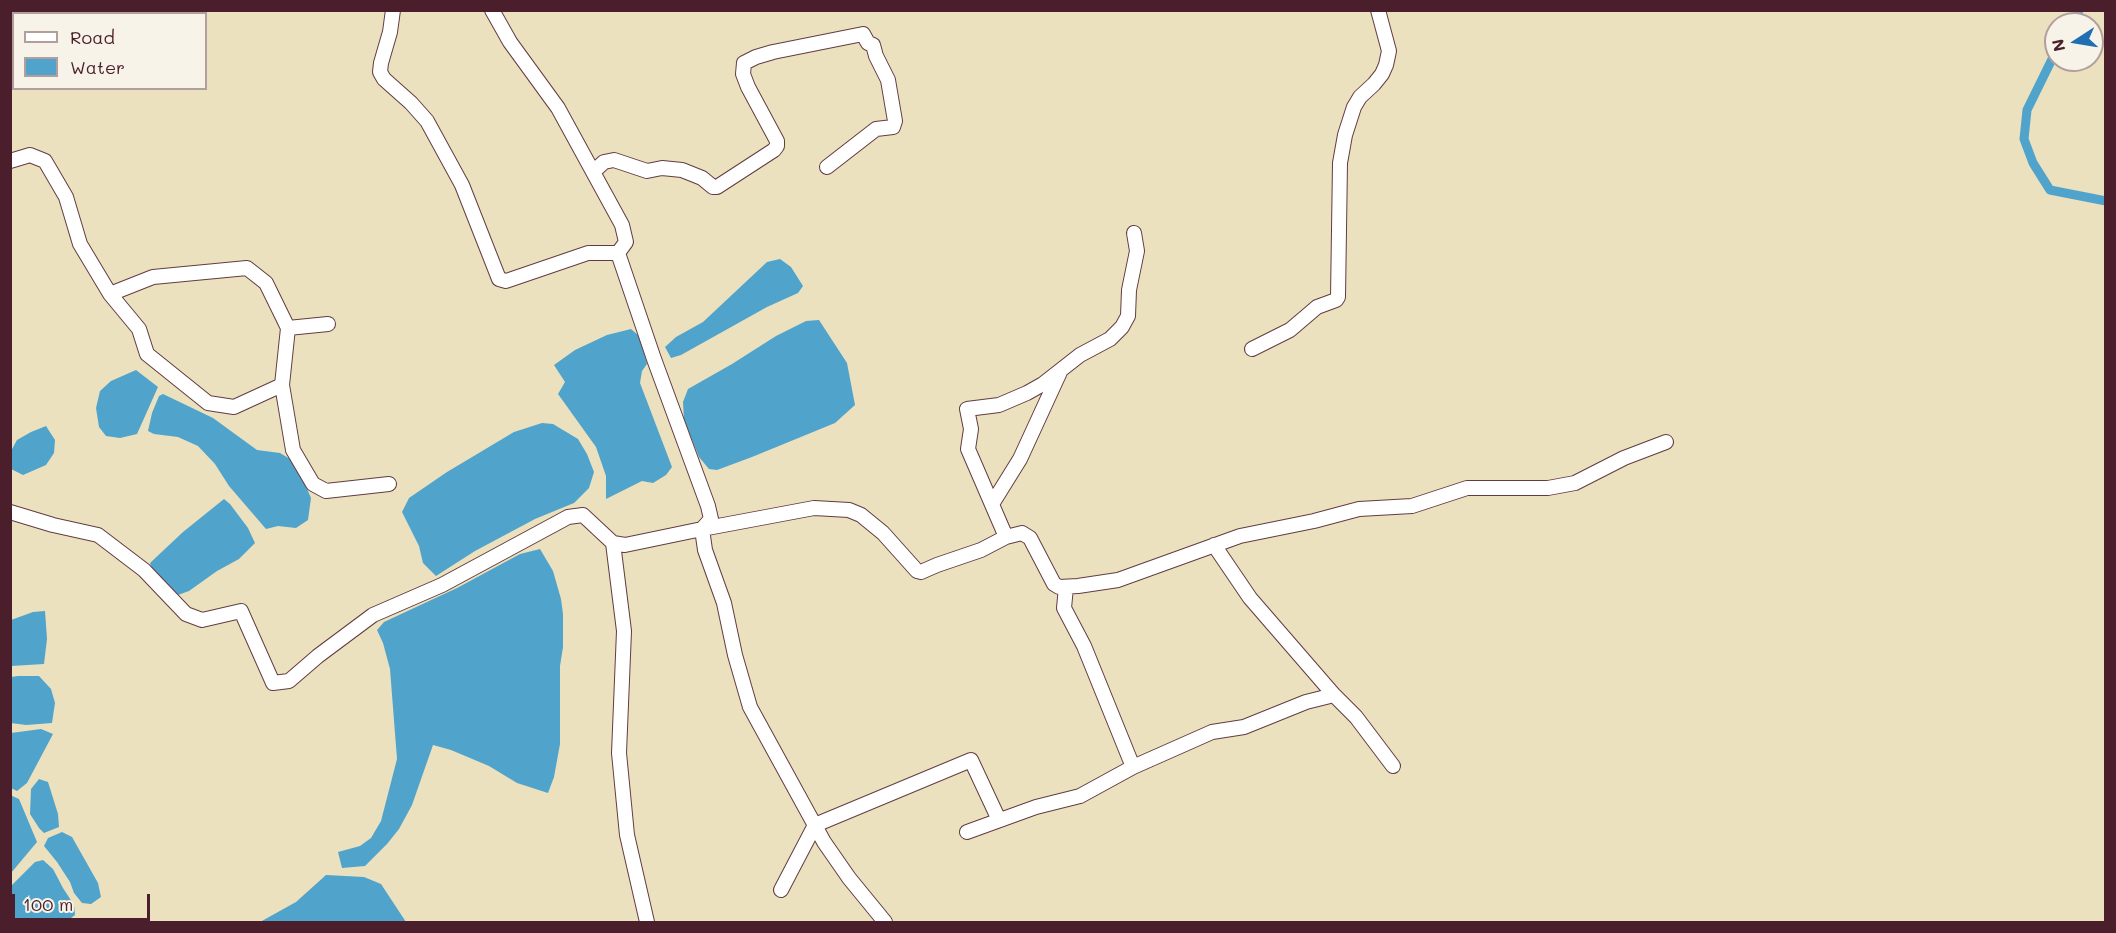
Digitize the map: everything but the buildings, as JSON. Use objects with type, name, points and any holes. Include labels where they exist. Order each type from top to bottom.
[{"type":"street","points":[[393,10],[380,72],[384,79],[428,121],[462,185],[499,279],[506,280],[588,254],[618,253]]},
{"type":"street","points":[[492,10],[510,42],[558,108],[622,225],[626,242],[618,253]]},
{"type":"street","points":[[1252,349],[1290,330],[1317,307],[1338,297],[1340,163],[1345,135],[1354,107],[1365,91],[1382,74],[1389,51],[1378,10]]},
{"type":"street","points":[[593,172],[604,162],[614,160],[647,171],[662,168],[682,170],[717,187],[777,146],[777,141],[748,87],[743,74],[744,63],[772,52],[863,34],[868,43],[873,45],[888,80],[895,121],[893,127],[876,129],[827,167]]},
{"type":"street","points":[[10,161],[30,155],[45,161],[66,198],[80,244],[110,294],[139,329],[147,354],[208,403],[234,407],[282,385]]},
{"type":"street","points":[[1006,537],[968,449],[971,429],[967,409],[999,405],[1043,384],[1080,355],[1110,339],[1122,327],[1128,316],[1132,272],[1137,251],[1134,233]]},
{"type":"street","points":[[618,253],[650,349],[708,506],[711,519],[702,529]]},
{"type":"street","points":[[110,294],[153,277],[247,268],[267,283],[288,328],[282,385],[293,450],[313,483],[326,491],[389,484]]},
{"type":"street","points":[[288,328],[328,324]]},
{"type":"street","points":[[992,504],[1020,459],[1062,369]]},
{"type":"street","points":[[10,512],[98,535],[144,570],[186,614],[202,620],[241,611],[273,682],[289,681],[373,615],[442,585],[568,517],[583,515],[613,543],[625,546],[814,508],[849,510],[861,515],[883,533],[921,573],[981,550],[1006,537],[1022,533],[1026,535],[1049,578],[1059,587],[1066,587],[1118,580],[1240,536],[1359,509],[1412,506],[1467,488],[1554,488],[1575,483],[1623,458],[1666,442]]},
{"type":"street","points":[[702,529],[705,550],[724,603],[735,655],[750,706],[815,825],[849,878],[885,922]]},
{"type":"street","points":[[613,543],[624,631],[619,753],[627,835],[647,922]]},
{"type":"street","points":[[1214,545],[1250,598],[1356,717],[1393,766]]},
{"type":"street","points":[[1066,587],[1064,608],[1084,646],[1133,767]]},
{"type":"street","points":[[967,832],[1036,807],[1080,796],[1133,767],[1212,732],[1244,727],[1296,706],[1334,695]]},
{"type":"street","points":[[781,890],[815,825],[971,760],[999,820]]},
{"type":"water","points":[[780,259],[791,267],[803,286],[798,293],[767,307],[681,355],[671,358],[665,347],[676,337],[703,322],[767,262]]},
{"type":"water","points":[[819,320],[847,363],[855,405],[835,423],[717,470],[709,469],[699,457],[684,420],[683,402],[688,389],[776,336],[806,321]]},
{"type":"water","points":[[631,329],[639,336],[647,364],[642,371],[640,383],[672,467],[666,475],[653,483],[642,481],[606,499],[606,476],[596,447],[558,394],[565,382],[554,365],[575,350],[607,335]]},
{"type":"water","points":[[136,370],[158,387],[137,434],[120,438],[106,436],[99,427],[96,408],[100,391],[111,381]]},
{"type":"water","points":[[163,394],[213,418],[257,450],[280,453],[295,462],[311,498],[308,520],[296,528],[278,526],[266,529],[198,446],[178,437],[148,431],[152,413],[159,396]]},
{"type":"water","points":[[542,423],[553,424],[578,439],[594,472],[589,488],[574,503],[535,519],[475,551],[436,576],[423,563],[419,546],[402,512],[409,498],[514,432]]},
{"type":"water","points":[[46,426],[55,440],[54,453],[46,465],[23,475],[11,469],[11,451],[17,440]]},
{"type":"water","points":[[224,499],[248,528],[255,543],[239,559],[189,591],[178,595],[154,573],[150,563],[183,532]]},
{"type":"water","points":[[540,549],[553,571],[563,614],[560,744],[554,777],[548,793],[517,783],[489,766],[433,745],[412,805],[399,829],[365,866],[342,868],[338,852],[360,846],[371,838],[381,821],[397,759],[390,669],[377,630],[384,622],[457,588],[520,554]]},
{"type":"water","points":[[45,611],[47,639],[44,664],[11,666],[11,620],[33,612]]},
{"type":"water","points":[[39,676],[51,689],[55,703],[52,723],[26,725],[11,723],[11,677]]},
{"type":"water","points":[[41,729],[53,734],[27,783],[17,791],[11,788],[11,733]]},
{"type":"water","points":[[39,779],[48,782],[58,814],[59,827],[44,833],[30,814],[31,789]]},
{"type":"water","points":[[10,795],[19,799],[37,842],[11,873]]},
{"type":"water","points":[[62,832],[72,837],[98,883],[101,897],[91,904],[82,903],[57,862],[44,846],[48,838]]},
{"type":"water","points":[[43,860],[53,869],[74,905],[75,915],[66,922],[11,922],[11,886],[35,862]]},
{"type":"water","points":[[326,875],[364,877],[381,884],[406,922],[260,922],[296,902]]},
{"type":"waterway","points":[[2046,72],[2027,110],[2024,139],[2033,163],[2050,190],[2106,201]]}]
